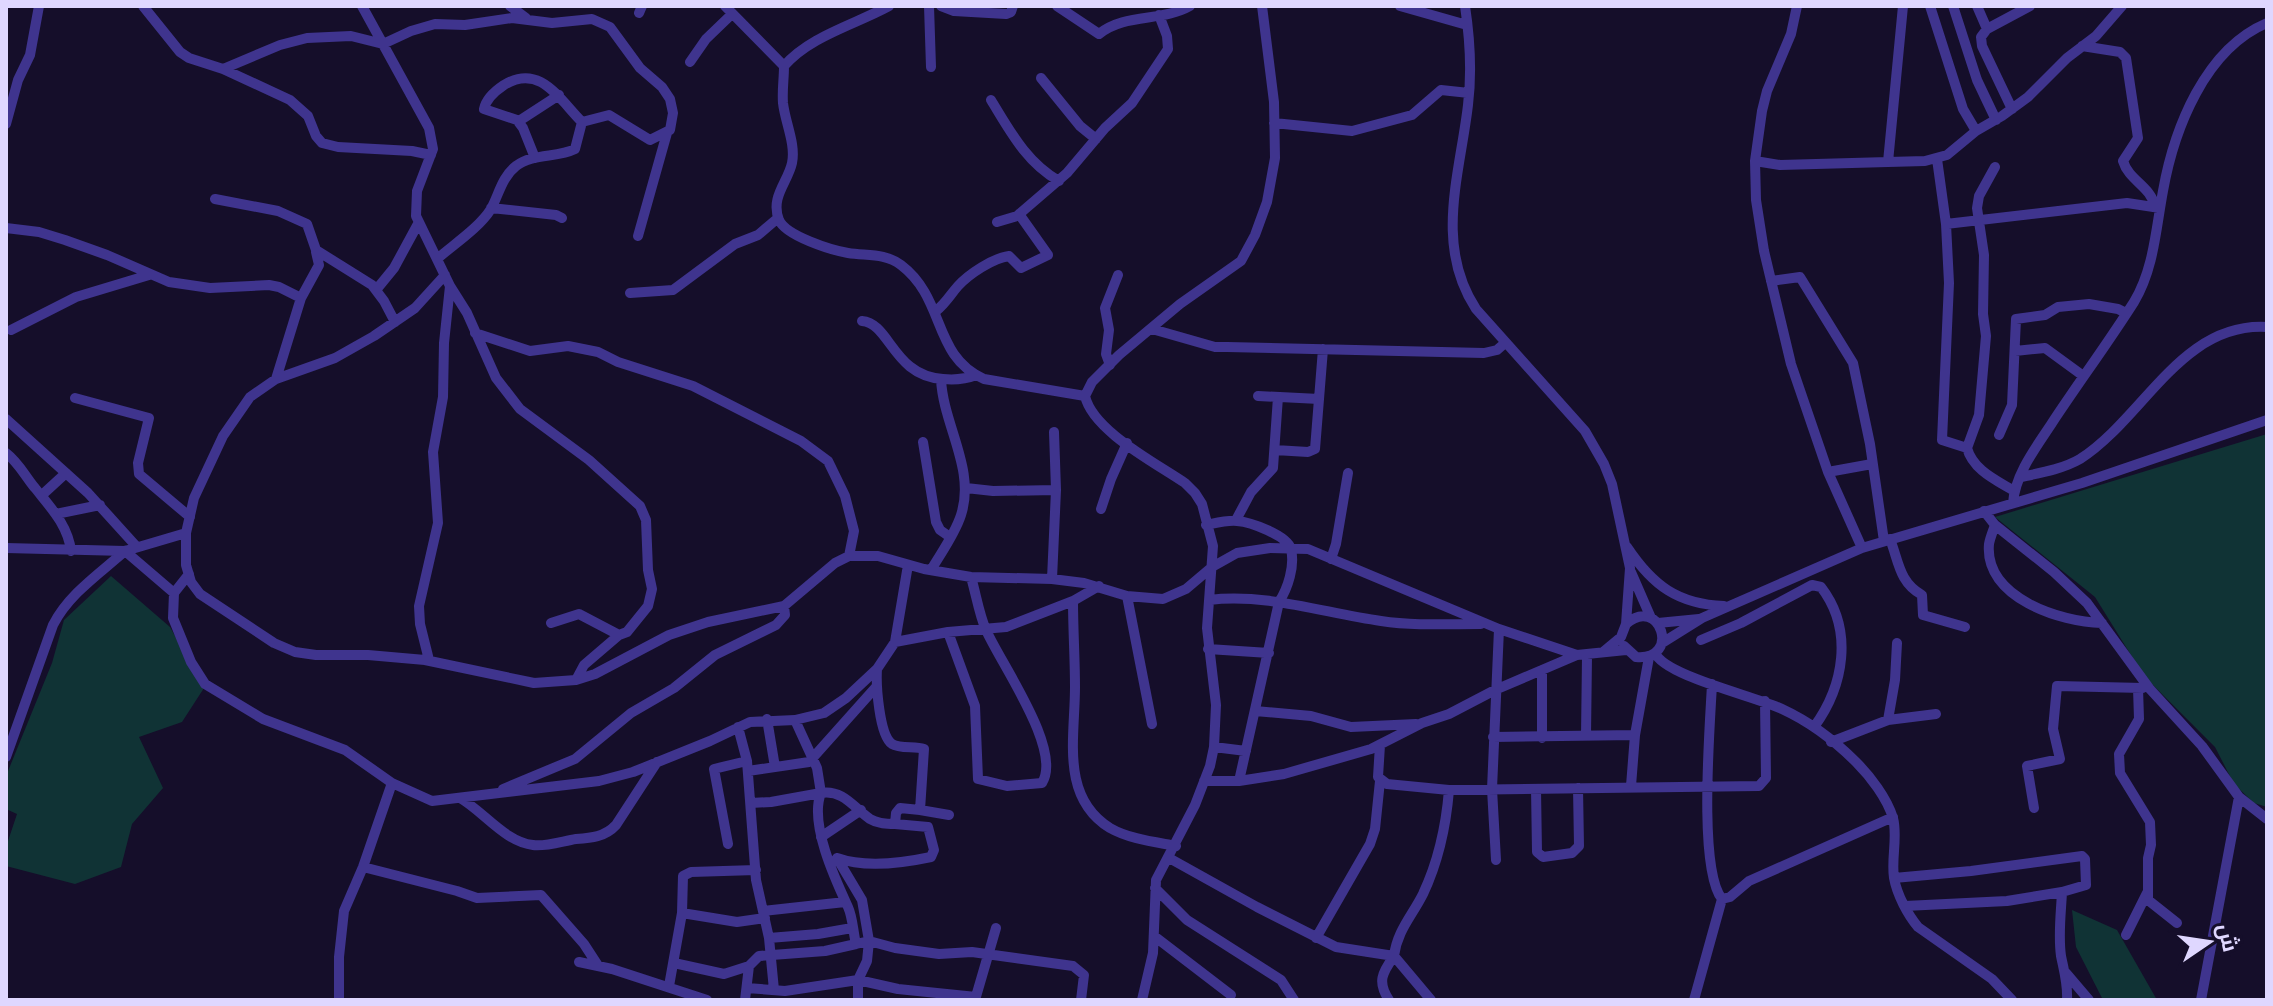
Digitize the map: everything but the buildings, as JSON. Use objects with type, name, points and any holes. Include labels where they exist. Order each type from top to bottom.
[{"type":"street","points":[[6,124],[18,80],[30,55],[39,6]]},
{"type":"street","points":[[143,6],[180,52],[290,100],[308,116],[316,136],[326,144],[431,155]]},
{"type":"street","points":[[362,6],[429,128],[433,140],[431,155],[415,202],[419,222],[450,286],[467,313],[496,378],[505,394],[520,409],[589,460],[642,508],[646,520],[652,589],[648,606],[627,632],[619,635],[584,665],[576,680]]},
{"type":"street","points":[[510,6],[526,18]]},
{"type":"street","points":[[889,6],[812,42],[797,51],[784,66],[783,103],[793,156],[778,197],[778,218],[786,231],[797,236],[848,253],[885,257],[898,263],[924,290],[936,311],[952,355],[961,366],[976,375],[984,379],[1085,396]]},
{"type":"street","points":[[929,6],[931,67]]},
{"type":"street","points":[[941,6],[954,11],[1006,14],[1011,12],[1013,6]]},
{"type":"street","points":[[1057,6],[1099,34],[1125,22],[1180,12],[1190,6]]},
{"type":"street","points":[[1142,1000],[1151,969],[1155,888],[1160,870],[1176,846],[1204,781],[1214,747],[1216,705],[1208,649],[1213,546],[1202,504],[1195,493],[1100,422],[1085,396],[1092,382],[1110,365],[1180,304],[1232,269],[1248,251],[1263,217],[1273,175],[1274,123],[1262,6]]},
{"type":"street","points":[[1400,6],[1467,25]]},
{"type":"street","points":[[1465,6],[1470,58],[1469,93],[1452,203],[1454,253],[1467,294],[1505,343],[1565,407],[1594,446],[1612,484],[1630,568],[1626,624],[1621,637],[1602,653]]},
{"type":"street","points":[[1797,6],[1788,42],[1767,91],[1755,161],[1759,224],[1791,364],[1828,472],[1862,548]]},
{"type":"street","points":[[1888,162],[1903,6]]},
{"type":"street","points":[[1930,6],[1956,90],[1976,131]]},
{"type":"street","points":[[1953,6],[1977,80],[1996,120]]},
{"type":"street","points":[[1977,6],[1987,29]]},
{"type":"street","points":[[2012,109],[1982,46],[1982,34],[2030,6]]},
{"type":"street","points":[[1755,161],[1780,165],[1888,162],[1937,159],[1947,155],[1976,131],[2012,109],[2107,24],[2122,6]]},
{"type":"street","points":[[690,62],[728,10],[784,66]]},
{"type":"street","points":[[997,222],[1019,214],[1074,168],[1096,139],[1132,103],[1168,49],[1159,15]]},
{"type":"street","points":[[223,69],[280,45],[307,38],[351,36],[383,44],[435,24],[465,25],[526,18],[552,23],[592,19],[610,27],[640,68],[670,99],[672,122],[638,236]]},
{"type":"street","points":[[2013,503],[2014,491],[2021,477],[2082,375],[2142,286],[2177,136],[2208,72],[2238,39],[2267,23]]},
{"type":"street","points":[[2082,46],[2120,52],[2126,58],[2138,132],[2137,144],[2126,155],[2123,165],[2148,190],[2158,208]]},
{"type":"street","points":[[535,158],[519,121],[484,109],[488,99],[503,85],[520,78],[536,78],[559,95],[582,122]]},
{"type":"street","points":[[1041,78],[1072,118],[1096,139]]},
{"type":"street","points":[[1274,123],[1352,131],[1412,115],[1437,91],[1448,89],[1469,93]]},
{"type":"street","points":[[519,121],[559,95]]},
{"type":"street","points":[[991,100],[1020,147],[1036,165],[1059,181]]},
{"type":"street","points":[[582,122],[609,115],[650,140],[667,133]]},
{"type":"street","points":[[437,259],[491,208],[501,185],[514,168],[535,158],[575,149],[582,122]]},
{"type":"street","points":[[1937,159],[1946,224],[1949,283],[1942,440],[1967,448],[1978,466],[1991,478],[2014,491]]},
{"type":"street","points":[[1967,448],[1979,415],[1986,336],[1979,196],[1995,167]]},
{"type":"street","points":[[215,199],[278,211],[310,228],[319,265],[301,298],[276,379]]},
{"type":"street","points":[[1946,224],[2127,203],[2158,208]]},
{"type":"street","points":[[491,208],[562,218]]},
{"type":"street","points":[[936,311],[963,282],[1001,257],[1009,256],[1021,268],[1048,255],[1019,214]]},
{"type":"street","points":[[630,293],[673,290],[735,244],[758,235],[778,218]]},
{"type":"street","points":[[376,290],[394,268],[419,222]]},
{"type":"street","points":[[6,228],[39,232],[65,240],[124,261],[169,282],[210,288],[269,285],[301,298]]},
{"type":"street","points":[[316,250],[322,257],[355,273],[376,290],[395,322]]},
{"type":"street","points":[[11,330],[76,297],[149,275]]},
{"type":"street","points":[[445,275],[415,308],[395,322],[335,358],[276,379],[250,397],[223,436],[194,498],[186,533],[186,557],[189,574],[200,594],[255,633],[295,652],[429,660],[534,683],[576,680],[595,674],[669,635],[708,622],[784,606],[835,563],[849,556],[878,556],[971,577],[1052,579],[1099,586],[1127,596],[1163,599],[1186,589],[1212,567],[1237,553],[1291,548],[1308,549],[1499,629],[1582,656]]},
{"type":"street","points":[[1110,365],[1106,354],[1109,330],[1105,308],[1118,275]]},
{"type":"street","points":[[1771,281],[1800,277],[1853,363],[1887,540],[1903,579],[1908,587],[1922,595],[1923,615],[1965,627]]},
{"type":"street","points":[[429,660],[419,606],[438,523],[433,452],[443,397],[444,343],[450,286]]},
{"type":"street","points":[[1999,435],[2012,405],[2016,319],[2039,316],[2058,307],[2089,304],[2108,306],[2126,313]]},
{"type":"street","points":[[862,321],[874,325],[907,366],[921,374],[941,379],[976,375]]},
{"type":"street","points":[[2021,477],[2066,465],[2087,454],[2131,415],[2174,367],[2208,341],[2244,327],[2267,327]]},
{"type":"street","points":[[1152,329],[1215,347],[1484,353],[1497,350],[1505,343]]},
{"type":"street","points":[[475,333],[530,351],[568,346],[598,352],[618,362],[693,386],[801,441],[828,461],[845,496],[854,531],[849,556]]},
{"type":"street","points":[[2015,351],[2045,348],[2082,375]]},
{"type":"street","points":[[1275,450],[1308,452],[1315,449],[1323,349]]},
{"type":"street","points":[[931,570],[961,516],[966,488],[965,473],[942,398],[941,379]]},
{"type":"street","points":[[1258,396],[1319,399]]},
{"type":"street","points":[[1236,520],[1251,492],[1272,471],[1278,397]]},
{"type":"street","points":[[75,398],[163,422]]},
{"type":"street","points":[[149,418],[138,463],[139,474],[190,517]]},
{"type":"street","points":[[6,419],[100,505],[130,549],[174,593]]},
{"type":"street","points":[[1631,786],[1635,735],[1652,655],[1662,643],[1702,618],[1862,548],[2082,483],[2267,420]]},
{"type":"street","points":[[1052,579],[1056,490],[1054,432]]},
{"type":"street","points":[[923,442],[936,522],[940,530],[950,537]]},
{"type":"street","points":[[1101,509],[1127,443]]},
{"type":"street","points":[[6,453],[19,464],[56,514],[71,551]]},
{"type":"street","points":[[1828,472],[1872,464]]},
{"type":"street","points":[[42,495],[66,473]]},
{"type":"street","points":[[1331,559],[1348,473]]},
{"type":"street","points":[[966,488],[1056,490]]},
{"type":"street","points":[[56,514],[100,505]]},
{"type":"street","points":[[1984,511],[1995,525],[2078,593],[2102,623],[2144,688],[2202,746],[2239,797],[2267,819]]},
{"type":"street","points":[[1206,525],[1236,520],[1257,525],[1286,541],[1291,548],[1286,590],[1279,602],[1239,781]]},
{"type":"street","points":[[1995,525],[1989,544],[1990,557],[2007,588],[2050,615],[2102,623]]},
{"type":"street","points":[[6,548],[71,551],[130,549],[186,533]]},
{"type":"street","points":[[1626,545],[1670,593],[1703,605],[1730,606]]},
{"type":"street","points":[[6,757],[61,609],[130,549]]},
{"type":"street","points":[[189,574],[174,593],[173,618],[191,662],[205,684],[263,719],[345,750],[392,783],[432,801],[599,781],[633,772],[738,727],[767,719],[795,720],[824,713],[835,707],[877,669],[895,642],[908,565]]},
{"type":"street","points":[[1630,568],[1663,636],[1662,643]]},
{"type":"street","points":[[948,632],[975,706],[978,779],[1007,786],[1042,783],[1047,774],[1043,743],[985,628],[971,577]]},
{"type":"street","points":[[1787,581],[1794,594]]},
{"type":"street","points":[[1701,640],[1812,585],[1821,587],[1831,602],[1843,634],[1842,657],[1835,689],[1814,727]]},
{"type":"street","points":[[652,589],[664,586]]},
{"type":"street","points":[[895,642],[948,632],[1006,627],[1073,601],[1099,586]]},
{"type":"street","points":[[1127,596],[1152,724]]},
{"type":"street","points":[[1209,600],[1232,597],[1279,602],[1395,623],[1487,624]]},
{"type":"street","points":[[1073,601],[1075,689],[1072,739],[1075,782],[1079,793],[1112,829],[1176,846]]},
{"type":"street","points":[[497,791],[575,759],[631,713],[657,700],[715,655],[776,625],[785,615],[784,606]]},
{"type":"street","points":[[551,623],[579,614],[619,635]]},
{"type":"street","points":[[1626,624],[1637,617],[1654,620],[1702,618]]},
{"type":"street","points":[[1496,860],[1492,789],[1499,629]]},
{"type":"street","points":[[1621,637],[1626,650],[1636,657],[1652,655],[1665,666],[1765,701],[1814,727],[1856,762],[1885,800],[1893,817],[1894,878],[1909,916],[1918,927],[1992,979],[2012,1000]]},
{"type":"street","points":[[1888,720],[1897,643]]},
{"type":"street","points":[[1208,649],[1269,653]]},
{"type":"street","points":[[1204,781],[1239,781],[1314,767],[1380,745],[1542,670],[1582,656],[1626,650]]},
{"type":"street","points":[[1582,656],[1586,736]]},
{"type":"street","points":[[877,669],[876,687],[889,742],[896,746],[924,749],[920,810]]},
{"type":"street","points":[[1542,670],[1542,738]]},
{"type":"street","points":[[1712,684],[1707,786],[1712,870],[1717,893],[1722,899]]},
{"type":"street","points":[[2034,808],[2027,766],[2060,759],[2053,729],[2057,686],[2144,688]]},
{"type":"street","points":[[728,844],[714,769],[775,767],[812,760],[876,687]]},
{"type":"street","points":[[2144,688],[2139,719],[2119,754],[2119,764],[2124,781],[2150,822],[2148,900],[2177,923]]},
{"type":"street","points":[[1380,781],[1449,790],[1759,786],[1765,782],[1765,701]]},
{"type":"street","points":[[1255,711],[1311,716],[1363,728],[1422,723]]},
{"type":"street","points":[[1831,742],[1888,720],[1936,714]]},
{"type":"street","points":[[767,719],[775,767]]},
{"type":"street","points":[[795,720],[817,768],[821,793],[817,807],[821,837],[862,900],[869,941],[867,961],[858,980],[858,1000]]},
{"type":"street","points":[[738,727],[747,766],[756,870],[781,994]]},
{"type":"street","points":[[1363,728],[1366,750]]},
{"type":"street","points":[[1493,737],[1635,735]]},
{"type":"street","points":[[1316,938],[1370,844],[1375,829],[1380,745]]},
{"type":"street","points":[[1214,747],[1246,751]]},
{"type":"street","points":[[458,797],[518,840],[534,846],[595,837],[616,825],[657,762]]},
{"type":"street","points":[[339,1000],[341,928],[347,902],[363,867],[392,783]]},
{"type":"street","points":[[1536,789],[1537,852],[1543,857],[1572,853],[1579,846],[1578,788]]},
{"type":"street","points":[[1389,1000],[1382,987],[1381,975],[1394,956],[1400,931],[1418,903],[1439,856],[1449,790]]},
{"type":"street","points":[[751,803],[828,792],[850,801],[875,822],[928,827],[933,856],[891,863],[845,861],[832,856]]},
{"type":"street","points":[[2201,1000],[2239,797]]},
{"type":"street","points":[[895,824],[900,808],[949,815]]},
{"type":"street","points":[[821,837],[861,810]]},
{"type":"street","points":[[1722,899],[1730,897],[1749,881],[1893,817]]},
{"type":"street","points":[[832,856],[856,944]]},
{"type":"street","points":[[1894,878],[2082,856],[2085,859],[2086,885],[2062,892],[2007,901],[1905,906]]},
{"type":"street","points":[[1169,858],[1336,947],[1394,956],[1431,1000]]},
{"type":"street","points":[[363,867],[477,898],[541,895],[584,944],[597,964]]},
{"type":"street","points":[[669,986],[682,913],[683,876],[686,873],[756,870]]},
{"type":"street","points":[[1155,888],[1187,920],[1281,980],[1294,1000]]},
{"type":"street","points":[[2062,892],[2061,956],[2067,1000]]},
{"type":"street","points":[[2126,935],[2147,893]]},
{"type":"street","points":[[1694,1000],[1722,899]]},
{"type":"street","points":[[682,913],[737,922],[764,914],[845,902]]},
{"type":"street","points":[[769,938],[852,928]]},
{"type":"street","points":[[747,988],[781,994],[858,980],[898,989],[976,999],[996,928]]},
{"type":"street","points":[[1154,936],[1231,995]]},
{"type":"street","points":[[674,963],[720,974],[749,966],[759,956],[825,951],[869,941],[939,954],[989,954],[1079,968],[1084,978],[1081,1000]]},
{"type":"street","points":[[579,962],[597,964],[707,1000]]},
{"type":"street","points":[[745,1000],[749,966]]},
{"type":"street","points":[[2065,971],[2089,1000]]},
{"type":"green space","points":[[2267,434],[2267,807],[2254,803],[2234,784],[2215,747],[2144,676],[2095,597],[1995,517]]},
{"type":"green space","points":[[111,576],[170,627],[204,688],[182,722],[139,737],[163,788],[132,824],[121,867],[75,884],[6,866],[6,847],[17,814],[6,809],[6,776],[52,663],[64,620]]},
{"type":"green space","points":[[2072,910],[2117,930],[2157,1000],[2103,1000],[2076,947]]}]
